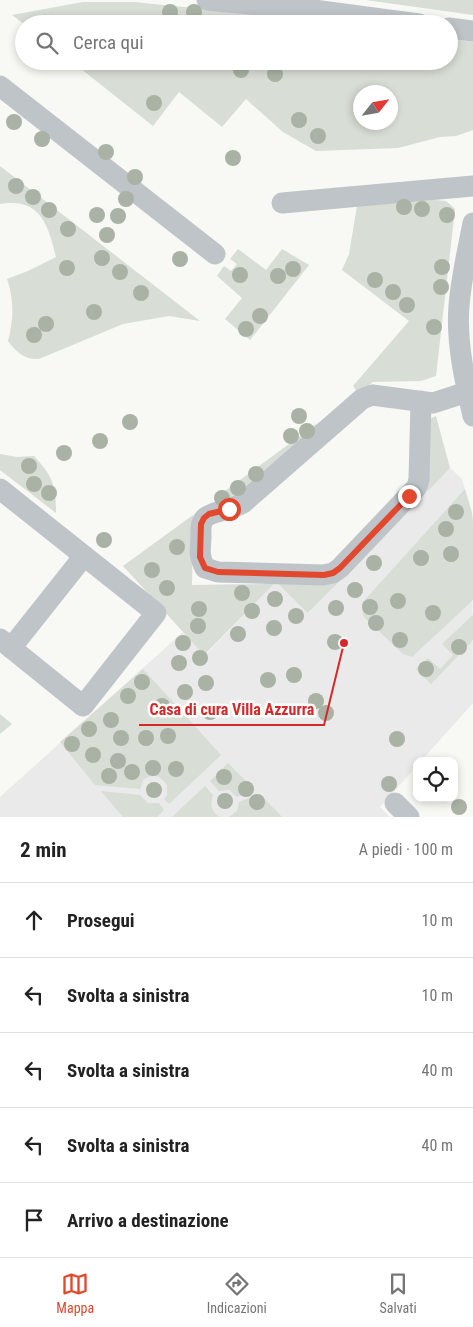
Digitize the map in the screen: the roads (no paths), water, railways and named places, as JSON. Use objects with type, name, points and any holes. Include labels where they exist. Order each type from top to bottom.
[{"type":"street","points":[[207,0],[352,15]]},
{"type":"street","points":[[458,29],[473,31]]},
{"type":"street","points":[[0,86],[215,254]]},
{"type":"street","points":[[282,203],[473,186]]},
{"type":"street","points":[[473,223],[459,307],[467,392],[473,416]]},
{"type":"street","points":[[420,402],[419,479],[417,487],[340,568],[333,573],[324,575],[218,572],[205,568],[200,557],[201,524],[204,518],[209,514],[235,508],[244,503],[367,396],[372,394],[433,403],[467,392]]},
{"type":"street","points":[[0,489],[156,613],[83,706],[6,644],[84,556]]},
{"type":"place","name":"Casa di cura Villa Azzurra","points":[[344,643]]}]
